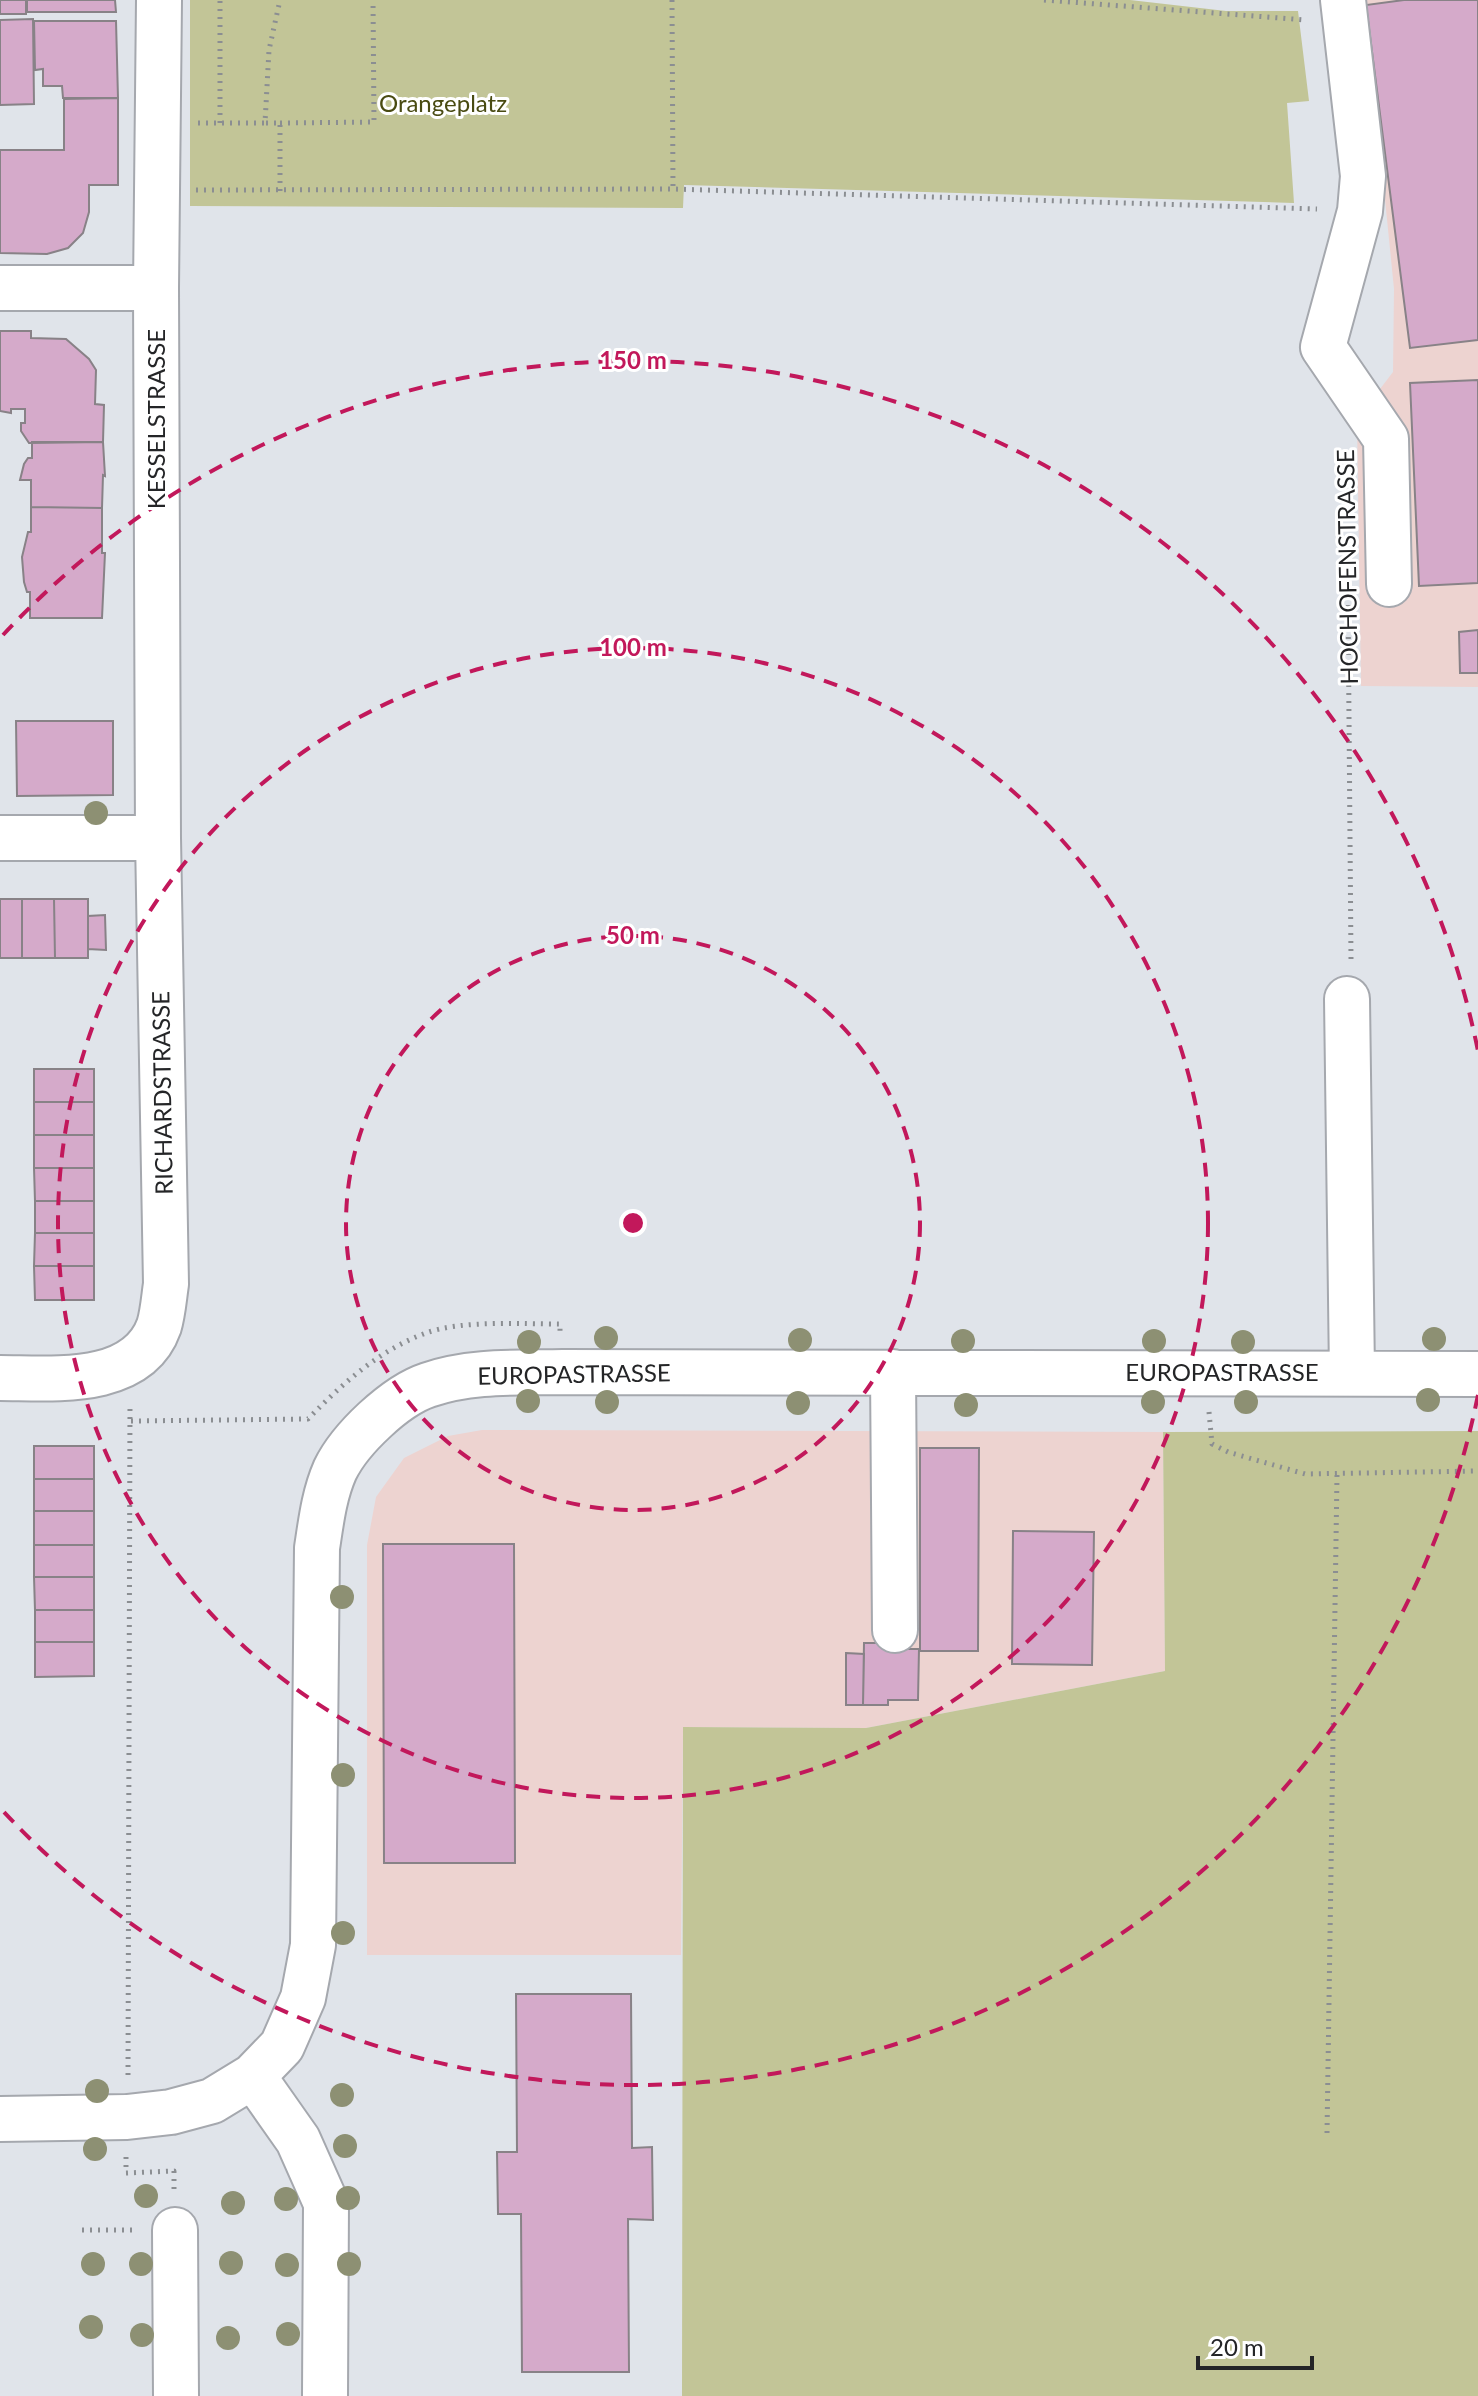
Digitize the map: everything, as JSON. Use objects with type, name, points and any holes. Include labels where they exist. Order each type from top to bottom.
[{"type":"street","name":"KESSELSTRASSE","points":[[158,838],[156,288],[159,0]]},
{"type":"street","points":[[1344,12],[1363,176],[1360,211],[1323,347],[1386,439],[1369,584]]},
{"type":"street","points":[[0,288],[156,288]]},
{"type":"street","points":[[0,838],[158,838]]},
{"type":"street","name":"RICHARDSTRASSE","points":[[127,1364],[149,1345],[159,1326],[166,1284],[158,838]]},
{"type":"street","name":"EUROPASTRASSE","points":[[1347,999],[1352,1373]]},
{"type":"street","points":[[0,1378],[98,1374],[127,1364]]},
{"type":"street","points":[[893,1372],[895,1630]]},
{"type":"street","name":"EUROPASTRASSE","points":[[0,2119],[127,2117],[171,2112],[212,2101],[253,2076],[282,2046],[303,1998],[313,1945],[317,1548],[323,1506],[336,1469],[368,1426],[397,1401],[429,1385],[484,1374],[1478,1374]]},
{"type":"street","points":[[253,2076],[298,2140],[326,2203],[325,2396]]},
{"type":"street","points":[[175,2230],[176,2396]]},
{"type":"path","points":[[220,0],[220,123]]},
{"type":"path","points":[[265,123],[269,50],[280,0]]},
{"type":"path","points":[[159,123],[374,122],[373,0]]},
{"type":"path","points":[[672,0],[673,189]]},
{"type":"path","points":[[1044,0],[1344,12]]},
{"type":"path","points":[[280,123],[280,191]]},
{"type":"path","points":[[159,190],[673,189],[1360,211]]},
{"type":"path","name":"HOCHOFENSTRASSE","points":[[1347,999],[1351,983],[1369,584]]},
{"type":"path","points":[[82,2230],[175,2230],[174,2171],[126,2173],[131,1421],[127,1364]]},
{"type":"path","points":[[1209,1420],[1212,1444],[1228,1452],[1305,1474],[1478,1471]]},
{"type":"path","points":[[1327,2133],[1337,1475]]},
{"type":"shaded area","points":[[1365,0],[1478,0],[1478,687],[1361,686],[1357,419],[1393,372],[1394,289]]},
{"type":"shaded area","points":[[482,1430],[1163,1432],[1165,1671],[866,1728],[683,1727],[681,1955],[367,1955],[367,1545],[376,1497],[404,1458],[448,1436]]},
{"type":"green space","name":"Orangeplatz","points":[[190,0],[1130,0],[1226,11],[1298,11],[1309,101],[1287,103],[1294,203],[684,185],[683,208],[190,206]]},
{"type":"green space","points":[[1478,1431],[1478,2396],[682,2396],[683,1727],[866,1728],[1165,1671],[1163,1432]]},
{"type":"building","points":[[0,0],[26,0],[26,14],[0,14]]},
{"type":"building","points":[[27,0],[115,0],[116,12],[27,12]]},
{"type":"building","points":[[1404,0],[1478,0],[1478,340],[1410,348],[1366,5]]},
{"type":"building","points":[[33,19],[34,104],[0,105],[0,20]]},
{"type":"building","points":[[34,21],[116,21],[118,98],[63,98],[62,86],[43,86],[43,69],[35,70]]},
{"type":"building","points":[[118,98],[118,185],[89,185],[89,212],[83,233],[68,248],[47,254],[0,253],[0,150],[64,150],[64,99]]},
{"type":"building","points":[[0,331],[31,331],[31,338],[66,339],[89,359],[96,370],[95,404],[104,405],[103,442],[29,443],[21,431],[21,423],[25,423],[25,409],[11,409],[11,413],[0,411]]},
{"type":"building","points":[[1478,380],[1478,583],[1419,586],[1410,383]]},
{"type":"building","points":[[32,442],[103,442],[105,476],[102,508],[31,507],[31,480],[20,480],[24,464],[32,458]]},
{"type":"building","points":[[31,507],[102,508],[102,553],[105,553],[102,618],[30,618],[30,592],[27,592],[24,582],[22,557],[28,532],[31,532]]},
{"type":"building","points":[[1478,630],[1478,673],[1460,673],[1459,632]]},
{"type":"building","points":[[16,721],[113,721],[113,795],[17,796]]},
{"type":"building","points":[[0,899],[22,899],[22,958],[0,958]]},
{"type":"building","points":[[22,899],[54,899],[55,958],[22,958]]},
{"type":"building","points":[[54,899],[88,899],[88,958],[55,958]]},
{"type":"building","points":[[105,915],[106,950],[88,949],[88,916]]},
{"type":"building","points":[[34,1069],[94,1069],[94,1102],[34,1102]]},
{"type":"building","points":[[34,1102],[94,1102],[94,1135],[34,1135]]},
{"type":"building","points":[[34,1135],[94,1135],[94,1168],[34,1168]]},
{"type":"building","points":[[34,1168],[94,1168],[94,1201],[35,1201]]},
{"type":"building","points":[[35,1201],[94,1201],[94,1233],[35,1233]]},
{"type":"building","points":[[35,1233],[94,1233],[94,1266],[34,1266]]},
{"type":"building","points":[[34,1266],[94,1266],[94,1300],[35,1300]]},
{"type":"building","points":[[34,1446],[94,1446],[94,1479],[34,1479]]},
{"type":"building","points":[[920,1448],[979,1448],[978,1651],[920,1651]]},
{"type":"building","points":[[34,1479],[94,1479],[94,1511],[34,1511]]},
{"type":"building","points":[[34,1511],[94,1511],[94,1545],[34,1545]]},
{"type":"building","points":[[1013,1531],[1094,1532],[1092,1665],[1012,1664]]},
{"type":"building","points":[[383,1544],[514,1544],[515,1863],[384,1863]]},
{"type":"building","points":[[34,1545],[94,1545],[94,1577],[34,1577]]},
{"type":"building","points":[[34,1577],[94,1577],[94,1610],[35,1610]]},
{"type":"building","points":[[35,1610],[94,1610],[94,1642],[35,1642]]},
{"type":"building","points":[[35,1642],[94,1642],[94,1676],[35,1677]]},
{"type":"building","points":[[864,1643],[888,1643],[888,1649],[919,1649],[918,1700],[888,1700],[888,1705],[863,1705]]},
{"type":"building","points":[[846,1653],[864,1654],[863,1705],[846,1705]]},
{"type":"building","points":[[516,1994],[631,1994],[632,2148],[652,2147],[653,2220],[628,2219],[629,2372],[522,2372],[521,2214],[498,2214],[497,2152],[517,2152]]}]
